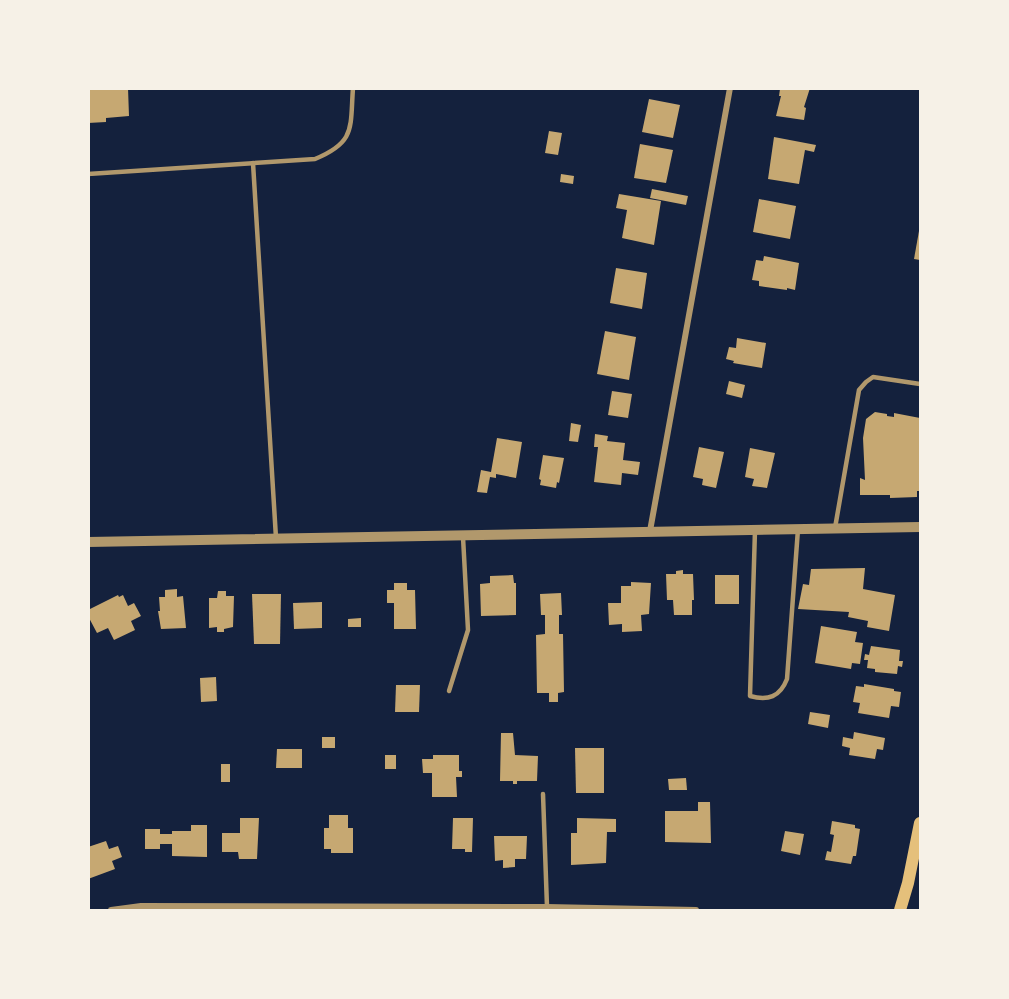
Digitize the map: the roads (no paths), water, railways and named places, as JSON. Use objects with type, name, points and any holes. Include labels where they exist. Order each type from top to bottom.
[{"type":"main road","points":[[900,910],[918,851],[921,823]]},
{"type":"street","points":[[650,531],[730,88]]},
{"type":"street","points":[[88,542],[921,527]]},
{"type":"street","points":[[111,910],[141,906],[547,907],[696,910]]},
{"type":"lane","points":[[88,174],[315,159],[334,151],[347,139],[353,88]]},
{"type":"lane","points":[[253,164],[276,540]]},
{"type":"lane","points":[[834,529],[859,390],[873,377],[921,384]]},
{"type":"lane","points":[[755,530],[750,696],[760,699],[773,697],[783,689],[787,680],[798,529]]},
{"type":"lane","points":[[449,691],[468,630],[463,536]]},
{"type":"lane","points":[[543,794],[547,907]]}]
